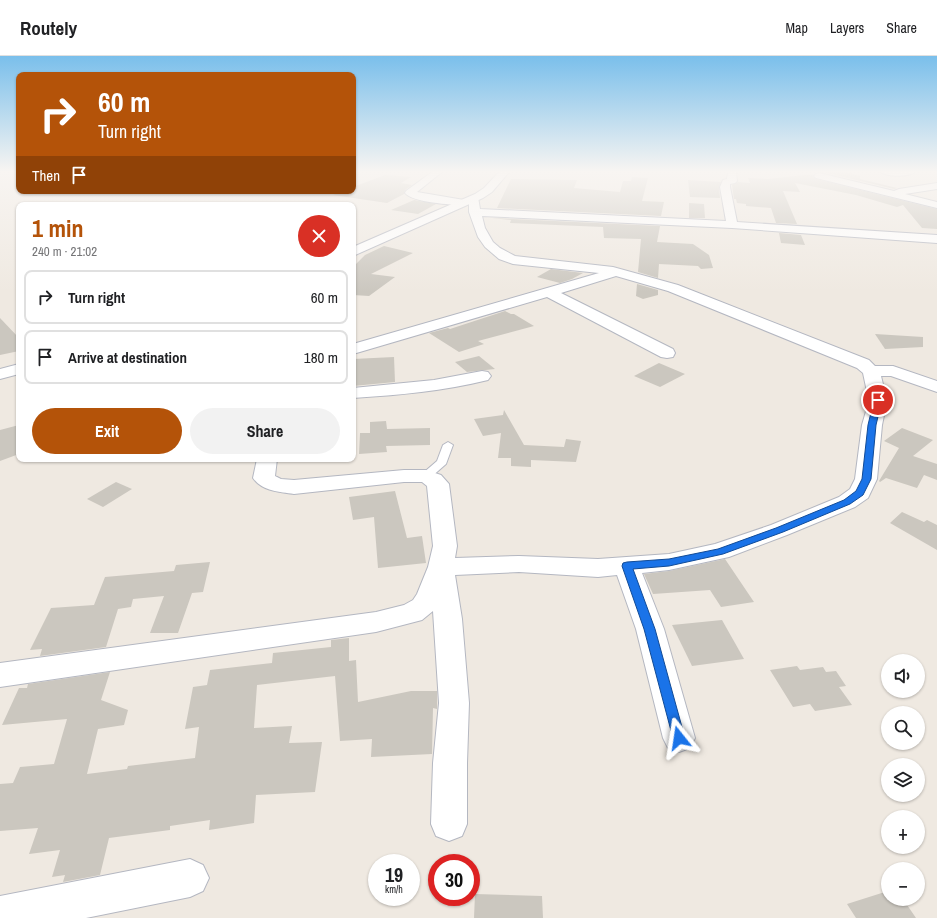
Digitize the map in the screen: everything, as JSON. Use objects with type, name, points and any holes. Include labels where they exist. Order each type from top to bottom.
[{"type":"street","points":[[356,251],[453,212]]},
{"type":"street","points":[[473,212],[476,223],[490,247],[498,254],[510,259],[617,272],[673,288],[856,361],[871,371],[893,371],[937,387]]},
{"type":"street","points":[[565,212],[937,239]]},
{"type":"street","points":[[730,212],[732,225]]},
{"type":"street","points":[[356,348],[617,272]]},
{"type":"street","points":[[549,292],[667,353]]},
{"type":"street","points":[[0,374],[16,370]]},
{"type":"street","points":[[441,567],[519,564],[591,568],[669,562],[720,551],[779,530],[847,502],[860,493],[866,479],[872,425],[878,400],[871,371]]},
{"type":"street","points":[[356,393],[418,389],[456,383],[482,376]]},
{"type":"street","points":[[0,675],[376,622],[412,613],[422,607],[429,598],[441,567],[445,546],[438,484],[426,476],[404,476],[294,487],[279,486],[270,483],[264,478],[267,462]]},
{"type":"street","points":[[627,566],[650,629],[679,738]]},
{"type":"street","points":[[441,567],[448,619],[454,703],[450,763],[449,824]]},
{"type":"street","points":[[0,916],[190,878]]},
{"type":"lane","points":[[426,476],[442,462],[448,445]]},
{"type":"building","points":[[406,212],[421,212],[418,214]]},
{"type":"building","points":[[584,212],[662,212],[661,216]]},
{"type":"building","points":[[689,212],[705,212],[705,218],[689,218]]},
{"type":"building","points":[[772,212],[792,212],[797,224],[776,223]]},
{"type":"building","points":[[909,212],[937,212],[937,229],[922,228]]},
{"type":"building","points":[[492,218],[660,226],[657,242],[693,244],[709,255],[713,268],[701,269],[698,266],[659,264],[658,278],[638,272],[641,239],[604,238],[603,227],[510,223],[511,220]]},
{"type":"building","points":[[779,233],[801,235],[805,245],[781,243]]},
{"type":"building","points":[[384,246],[413,253],[371,274],[395,277],[369,296],[356,295],[356,264],[365,255]]},
{"type":"building","points":[[551,269],[583,273],[560,283],[537,277]]},
{"type":"building","points":[[637,284],[658,290],[658,295],[643,299],[636,296]]},
{"type":"building","points":[[505,311],[514,314],[534,326],[478,341],[484,344],[459,352],[429,333],[448,328],[450,329]]},
{"type":"building","points":[[0,318],[16,335],[16,352],[0,355]]},
{"type":"building","points":[[875,334],[923,337],[923,347],[885,349]]},
{"type":"building","points":[[479,356],[495,369],[467,372],[455,362]]},
{"type":"building","points":[[394,357],[395,382],[356,386],[356,359]]},
{"type":"building","points":[[659,363],[685,374],[660,387],[634,376]]},
{"type":"building","points":[[504,410],[524,445],[564,447],[566,439],[581,441],[576,462],[531,460],[531,467],[511,466],[511,458],[498,458],[501,433],[483,436],[474,419],[503,415]]},
{"type":"building","points":[[386,421],[387,429],[430,428],[430,445],[386,446],[387,452],[359,454],[360,433],[370,433],[370,422]]},
{"type":"building","points":[[16,426],[16,455],[0,461],[0,430]]},
{"type":"building","points":[[902,428],[933,440],[913,456],[937,464],[937,480],[924,475],[917,488],[886,478],[880,482],[879,481],[899,448],[884,441]]},
{"type":"building","points":[[116,482],[132,489],[103,507],[87,499]]},
{"type":"building","points":[[395,491],[407,538],[422,536],[426,563],[378,568],[374,517],[353,520],[349,497]]},
{"type":"building","points":[[902,512],[924,522],[927,520],[937,525],[937,550],[890,523]]},
{"type":"building","points":[[725,559],[754,602],[721,607],[710,590],[653,594],[644,574],[669,571]]},
{"type":"building","points":[[210,562],[203,592],[192,593],[178,633],[150,633],[164,596],[133,599],[131,607],[118,609],[106,647],[40,656],[42,649],[30,650],[51,608],[94,605],[105,577],[174,571],[176,565]]},
{"type":"building","points":[[722,620],[744,659],[692,666],[672,625]]},
{"type":"building","points":[[349,638],[349,661],[356,660],[358,702],[411,691],[437,691],[437,709],[433,708],[432,754],[371,757],[372,739],[340,741],[335,676],[257,685],[254,728],[292,726],[289,743],[322,742],[315,792],[256,795],[254,823],[209,830],[210,820],[170,826],[170,830],[109,838],[100,875],[63,882],[65,875],[52,877],[60,850],[29,854],[38,828],[0,831],[0,784],[13,783],[20,767],[54,764],[67,719],[2,725],[19,688],[27,688],[28,684],[110,672],[101,700],[128,710],[124,725],[98,729],[87,774],[127,769],[128,766],[195,758],[199,727],[185,729],[193,687],[207,685],[210,670],[272,663],[273,653],[331,647],[331,640]]},
{"type":"building","points":[[797,666],[800,670],[823,667],[826,672],[836,671],[846,686],[839,687],[852,705],[815,711],[810,704],[793,707],[770,670]]},
{"type":"building","points":[[881,893],[881,906],[908,906],[916,918],[856,918],[847,904]]},
{"type":"building","points":[[480,894],[542,896],[543,918],[474,918],[474,906],[480,906]]},
{"type":"route","points":[[679,738],[650,629],[627,566],[669,562],[720,551],[779,530],[847,502],[860,493],[866,479],[872,425],[878,400]]}]
